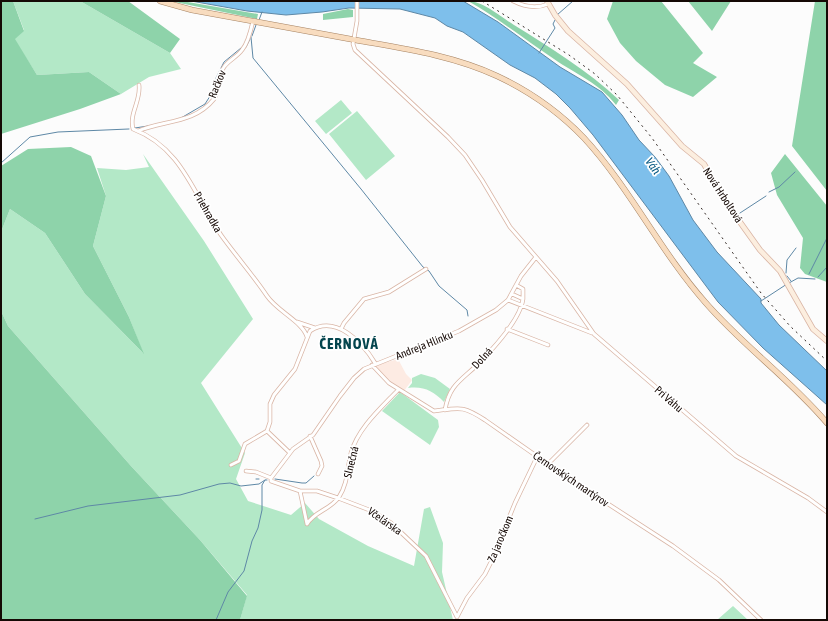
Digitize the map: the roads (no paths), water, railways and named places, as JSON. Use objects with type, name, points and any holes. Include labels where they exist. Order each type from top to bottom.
[{"type":"main road","points":[[160,1],[192,10],[437,55],[468,64],[522,89],[554,110],[584,138],[681,272],[717,316],[793,388],[827,424]]},
{"type":"street","points":[[353,40],[357,1]]},
{"type":"street","points":[[513,1],[528,7],[539,7],[548,3]]},
{"type":"street","name":"Nová Hrboltová","points":[[548,3],[556,17],[570,34],[627,84],[682,146],[704,164],[722,197],[760,250],[780,271],[813,330],[827,341]]},
{"type":"street","name":"Račkov","points":[[138,131],[182,120],[193,115],[210,103],[215,97],[218,80],[224,68],[243,49],[256,22]]},
{"type":"street","name":"Pri Váhu","points":[[353,40],[355,50],[448,137],[465,155],[510,227],[557,281],[594,334],[736,456],[808,498],[827,512]]},
{"type":"street","points":[[138,131],[133,129],[131,120],[140,96],[139,85]]},
{"type":"street","name":"Priehradka","points":[[138,131],[167,152],[185,170],[222,236],[270,301],[305,332],[306,337]]},
{"type":"street","name":"Andreja Hlinku","points":[[312,436],[327,412],[354,378],[374,364],[459,331],[492,313],[508,300],[521,276],[536,257]]},
{"type":"street","points":[[292,320],[315,328],[334,327],[341,329],[364,299],[389,292],[426,269]]},
{"type":"street","points":[[516,285],[523,289],[522,306]]},
{"type":"street","points":[[512,294],[523,299]]},
{"type":"street","points":[[508,300],[594,334]]},
{"type":"street","name":"Dolná","points":[[445,410],[446,401],[457,382],[486,356],[507,329],[522,306]]},
{"type":"street","points":[[231,465],[239,461],[242,448],[251,440],[267,431],[270,422],[270,404],[274,395],[295,369],[304,349],[306,337],[310,331],[315,328]]},
{"type":"street","name":"Černovských martýrov","points":[[341,329],[360,342],[374,364],[389,383],[398,390],[434,411],[459,408],[472,411],[537,457],[673,546],[718,580],[762,620]]},
{"type":"street","points":[[507,329],[548,345]]},
{"type":"street","name":"Slnečná","points":[[300,491],[307,524],[310,518],[333,504],[338,498],[346,485],[352,453],[356,442],[371,420],[398,390]]},
{"type":"street","points":[[548,464],[587,425]]},
{"type":"street","points":[[267,431],[290,452]]},
{"type":"street","points":[[271,480],[290,452],[312,436],[321,461],[320,470]]},
{"type":"street","name":"Za jaročkom","points":[[457,618],[491,562],[515,503],[537,457]]},
{"type":"street","name":"Včelárska","points":[[246,471],[256,472],[271,480],[300,491],[317,491],[338,498],[372,511],[391,523],[413,542],[426,556],[457,618]]},
{"type":"water","name":"Váh","points":[[191,1],[463,1],[498,22],[560,67],[602,92],[622,115],[639,140],[655,157],[669,176],[693,220],[717,252],[761,299],[761,303],[779,325],[827,371],[827,405],[763,348],[718,302],[593,135],[570,108],[556,94],[535,78],[510,65],[463,32],[447,26],[435,18],[400,9],[349,8],[286,15],[247,11]]},
{"type":"waterway","points":[[557,15],[573,1]]},
{"type":"waterway","points":[[259,20],[262,12]]},
{"type":"waterway","points":[[539,53],[555,28],[553,24],[555,20]]},
{"type":"waterway","points":[[252,36],[256,25]]},
{"type":"waterway","points":[[251,37],[253,58],[423,267],[429,271],[439,286],[467,310],[468,316]]},
{"type":"waterway","points":[[246,47],[250,39]]},
{"type":"waterway","points":[[181,118],[205,104],[212,93],[215,80],[224,62],[241,48]]},
{"type":"waterway","points":[[135,128],[148,126]]},
{"type":"waterway","points":[[1,163],[30,137],[58,132],[129,129]]},
{"type":"waterway","points":[[769,192],[779,187],[795,172]]},
{"type":"waterway","points":[[740,213],[766,196]]},
{"type":"waterway","points":[[809,274],[827,238]]},
{"type":"waterway","points":[[786,273],[787,260],[796,248]]},
{"type":"waterway","points":[[818,277],[827,267]]},
{"type":"waterway","points":[[787,276],[791,281]]},
{"type":"waterway","points":[[789,283],[798,278],[815,279]]},
{"type":"waterway","points":[[761,301],[787,284]]},
{"type":"waterway","points":[[275,479],[306,483],[314,476]]},
{"type":"waterway","points":[[35,519],[88,506],[180,495],[219,484],[230,483],[241,486],[259,484],[265,480]]},
{"type":"waterway","points":[[216,620],[228,592],[244,571],[252,541],[258,528],[262,510],[262,485],[265,480],[267,480]]},
{"type":"railway","points":[[482,1],[569,55],[595,74],[617,95],[652,138],[761,293],[790,326],[827,361]]},
{"type":"district","name":"ČERNOVÁ","points":[[349,343]]}]
